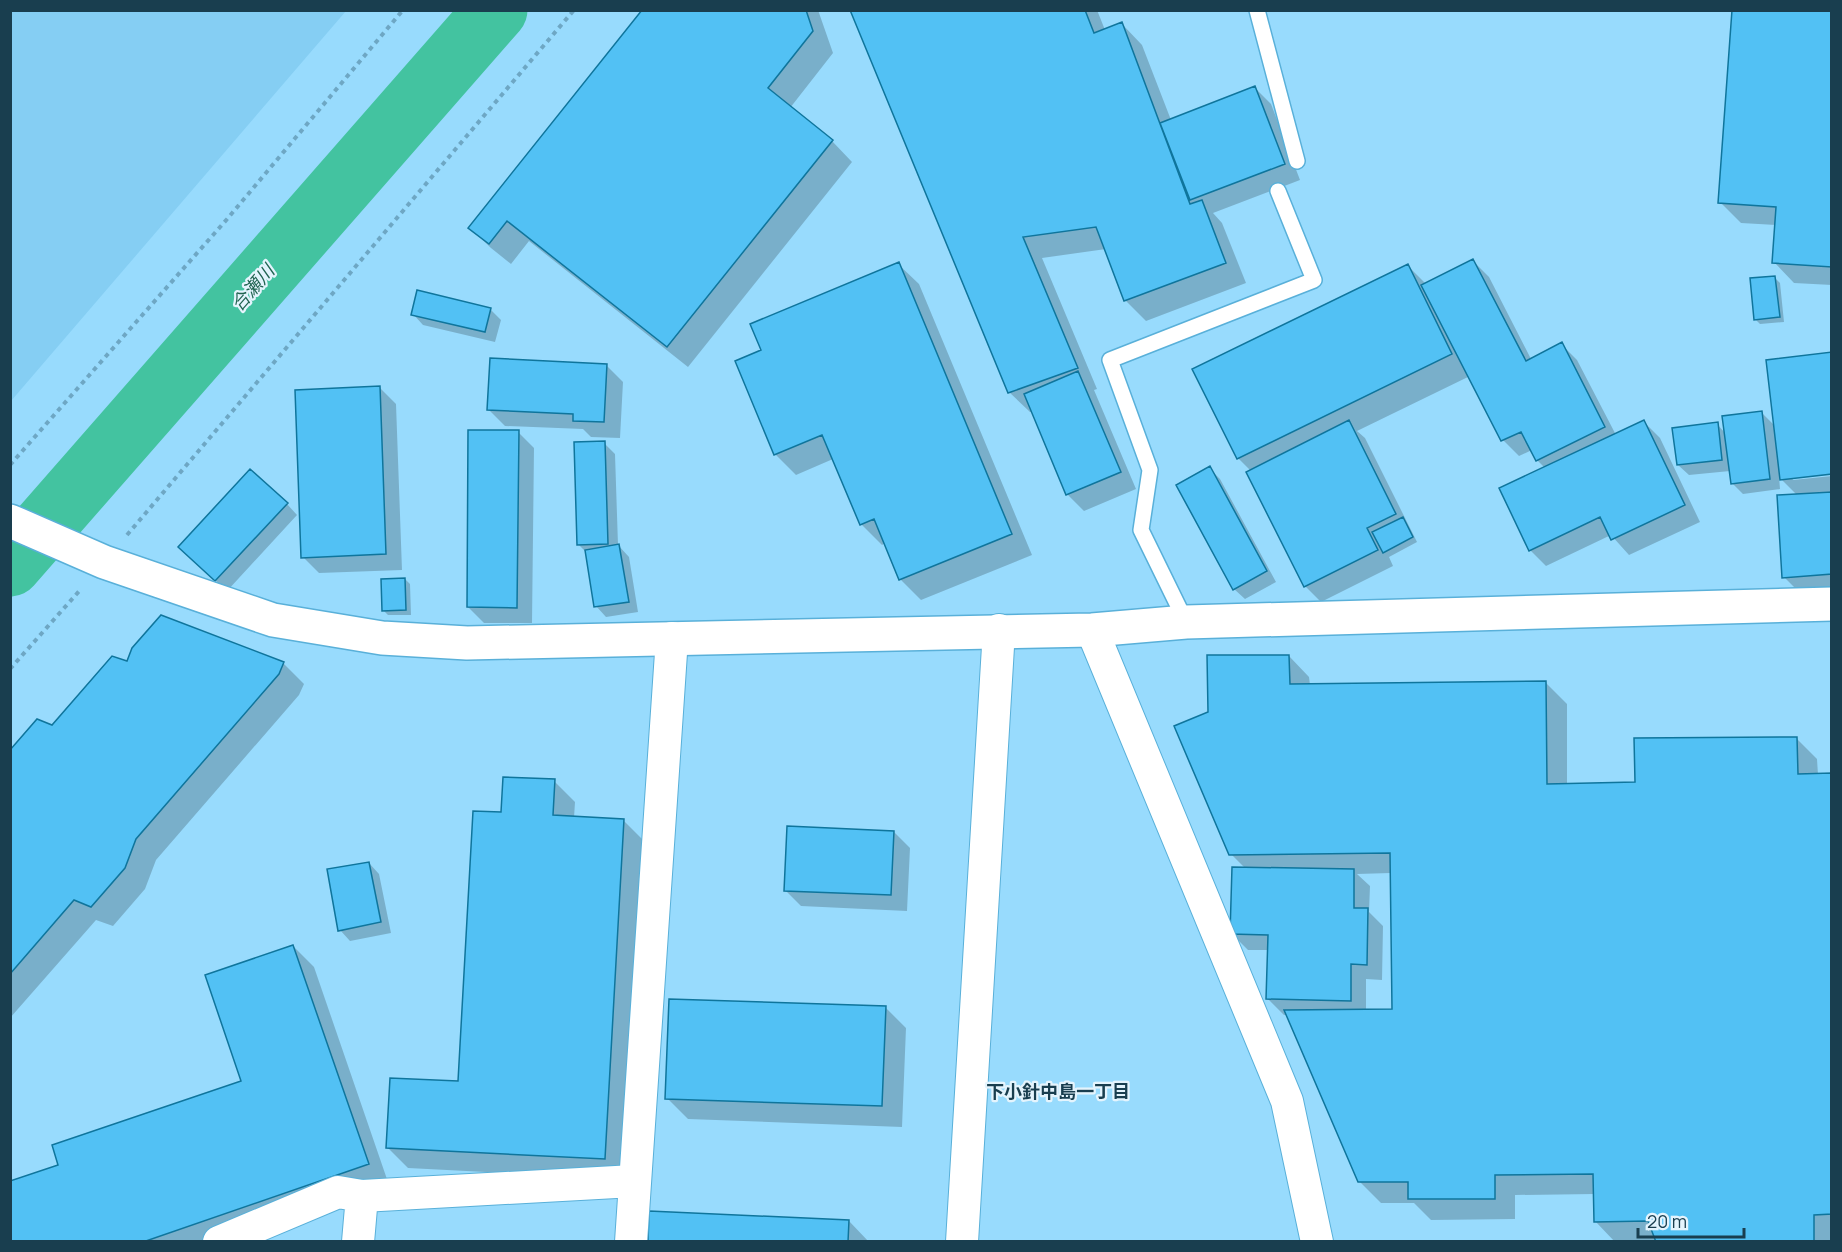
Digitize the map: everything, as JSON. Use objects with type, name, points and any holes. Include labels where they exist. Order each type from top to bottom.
[{"type":"street","points":[[10,521],[104,562],[273,620],[382,638],[466,643],[999,630],[1092,630],[1186,622],[1832,604]]},
{"type":"street","points":[[962,1242],[999,630]]},
{"type":"street","points":[[1092,630],[1287,1101],[1317,1242]]},
{"type":"street","points":[[631,1242],[672,638]]},
{"type":"street","points":[[219,1242],[338,1192],[362,1196],[634,1180]]},
{"type":"street","points":[[358,1242],[362,1196]]},
{"type":"lane","points":[[1257,10],[1297,161]]},
{"type":"lane","points":[[1186,622],[1141,530],[1150,470],[1110,360],[1314,280],[1278,191]]},
{"type":"path","points":[[10,465],[228,218],[403,10]]},
{"type":"path","points":[[10,669],[104,562],[574,10]]},
{"type":"shaded area","points":[[10,11],[346,11],[11,401]]},
{"type":"building","points":[[642,10],[806,10],[813,31],[768,88],[833,140],[667,347],[507,221],[489,244],[468,228]]},
{"type":"building","points":[[850,10],[1085,10],[1094,33],[1122,22],[1190,204],[1202,200],[1226,263],[1124,301],[1096,227],[1023,237],[1078,368],[1008,393]]},
{"type":"building","points":[[1732,10],[1832,10],[1832,267],[1772,263],[1776,207],[1718,203]]},
{"type":"building","points":[[1255,86],[1285,164],[1190,200],[1160,123]]},
{"type":"building","points":[[1473,259],[1526,361],[1562,342],[1605,427],[1536,461],[1521,432],[1501,441],[1421,285]]},
{"type":"building","points":[[899,262],[1012,534],[899,580],[874,519],[860,525],[822,435],[774,455],[735,361],[761,350],[750,324]]},
{"type":"building","points":[[1408,264],[1452,354],[1237,459],[1192,369]]},
{"type":"building","points":[[1775,276],[1780,317],[1754,320],[1750,278]]},
{"type":"building","points":[[417,290],[491,308],[485,332],[411,315]]},
{"type":"building","points":[[1832,352],[1832,474],[1780,480],[1766,360]]},
{"type":"building","points":[[490,358],[607,364],[604,422],[573,421],[573,414],[487,410]]},
{"type":"building","points":[[1078,371],[1121,472],[1066,495],[1024,394]]},
{"type":"building","points":[[380,386],[386,554],[301,558],[295,390]]},
{"type":"building","points":[[1762,411],[1770,479],[1731,484],[1722,416]]},
{"type":"building","points":[[1349,420],[1396,514],[1367,528],[1378,550],[1304,587],[1246,472]]},
{"type":"building","points":[[1644,420],[1685,505],[1611,540],[1600,517],[1529,551],[1499,488]]},
{"type":"building","points":[[1718,422],[1722,460],[1677,465],[1672,428]]},
{"type":"building","points":[[468,430],[519,430],[517,608],[467,607]]},
{"type":"building","points":[[605,441],[608,544],[577,545],[574,442]]},
{"type":"building","points":[[1210,466],[1267,571],[1233,590],[1176,485]]},
{"type":"building","points":[[250,469],[288,503],[215,581],[178,547]]},
{"type":"building","points":[[1832,492],[1832,574],[1782,578],[1777,495]]},
{"type":"building","points":[[1403,517],[1413,537],[1383,553],[1372,532]]},
{"type":"building","points":[[619,544],[629,602],[594,607],[585,550]]},
{"type":"building","points":[[405,578],[406,610],[382,611],[381,579]]},
{"type":"building","points":[[161,615],[284,662],[279,674],[136,839],[125,868],[91,907],[74,900],[10,974],[10,750],[37,719],[52,725],[112,656],[127,661],[132,648]]},
{"type":"building","points":[[1207,655],[1289,655],[1290,684],[1546,681],[1547,784],[1635,782],[1634,738],[1797,737],[1798,774],[1832,773],[1832,1214],[1814,1215],[1814,1242],[1656,1242],[1648,1221],[1594,1222],[1593,1174],[1495,1175],[1495,1199],[1408,1199],[1408,1182],[1358,1182],[1284,1010],[1392,1009],[1390,853],[1229,855],[1174,726],[1208,712]]},
{"type":"building","points":[[503,777],[555,779],[553,815],[624,819],[605,1159],[386,1148],[390,1078],[458,1081],[473,811],[501,812]]},
{"type":"building","points":[[787,826],[894,831],[891,895],[784,891]]},
{"type":"building","points":[[369,862],[381,922],[338,931],[327,869]]},
{"type":"building","points":[[1232,867],[1354,869],[1354,908],[1368,908],[1367,965],[1351,964],[1351,1001],[1266,999],[1268,935],[1230,934]]},
{"type":"building","points":[[293,945],[369,1164],[143,1242],[10,1242],[10,1181],[58,1165],[52,1145],[241,1081],[205,975]]},
{"type":"building","points":[[669,999],[886,1006],[882,1106],[665,1099]]},
{"type":"building","points":[[649,1211],[849,1220],[848,1242],[648,1242]]},
{"type":"waterway","name":"合瀬川","points":[[10,565],[496,10]]},
{"type":"district","name":"下小針中島一丁目","points":[[1058,1092]]}]
